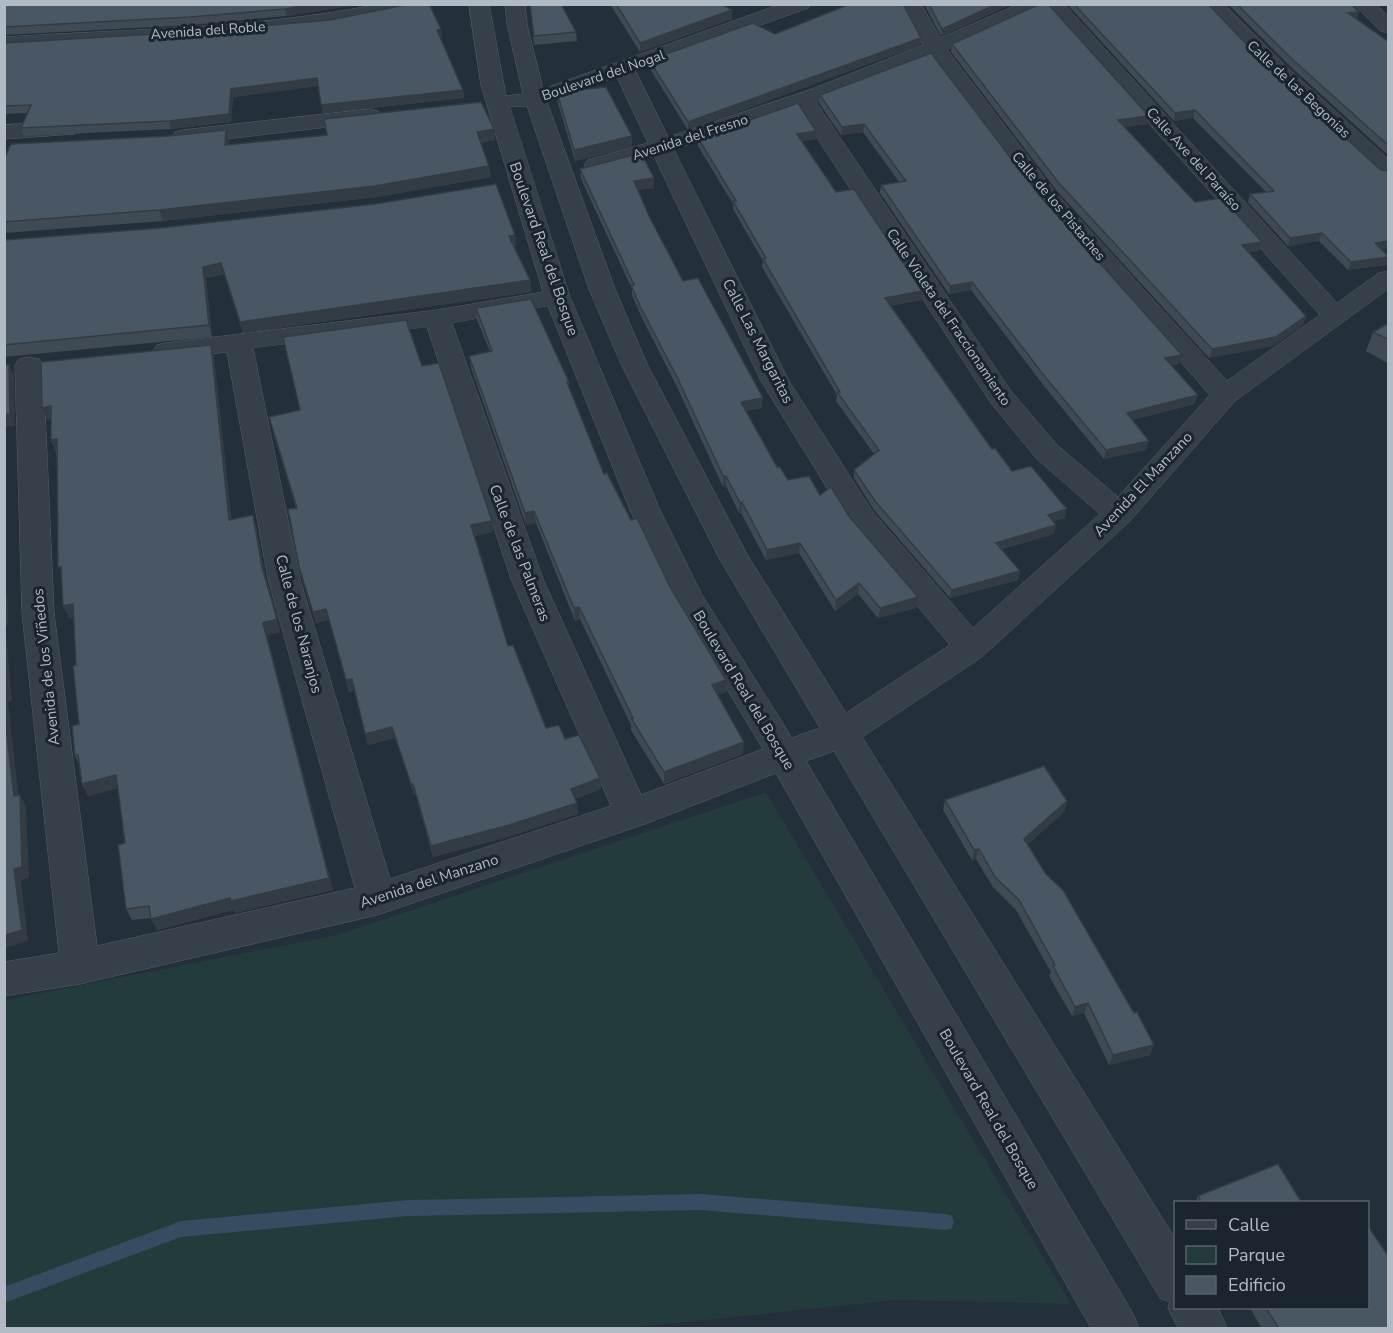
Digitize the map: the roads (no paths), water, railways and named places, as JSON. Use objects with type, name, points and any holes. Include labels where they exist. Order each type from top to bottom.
[{"type":"street","name":"Avenida del Roble","points":[[4,43],[189,32],[331,20],[411,4]]},
{"type":"street","name":"Boulevard Real del Bosque","points":[[480,4],[483,95],[509,183],[645,510],[688,598],[784,755],[1116,1329]]},
{"type":"street","points":[[515,4],[517,24],[533,89],[602,289],[634,364],[735,558],[840,734],[1174,1279]]},
{"type":"street","name":"Boulevard del Nogal","points":[[533,89],[749,4]]},
{"type":"street","name":"Boulevard del Nogal","points":[[483,95],[533,89],[623,68],[801,4]]},
{"type":"street","name":"Calle de los Pistaches","points":[[911,4],[934,49],[1047,197],[1225,395]]},
{"type":"street","name":"Avenida del Fresno","points":[[509,183],[563,174],[664,148],[803,99],[934,49],[1036,4]]},
{"type":"street","name":"Calle Ave del Paraíso","points":[[1053,4],[1334,315]]},
{"type":"street","name":"Calle de las Begonias","points":[[1212,4],[1281,74],[1389,171]]},
{"type":"street","points":[[1364,4],[1389,27]]},
{"type":"street","name":"Calle Las Margaritas","points":[[623,68],[664,148],[775,381],[861,518],[971,648]]},
{"type":"street","name":"Calle Violeta del Fraccionamiento","points":[[803,99],[1001,397],[1046,451],[1119,514]]},
{"type":"street","points":[[164,130],[386,106]]},
{"type":"street","points":[[4,132],[87,135],[4,146]]},
{"type":"street","name":"Avenida El Manzano","points":[[840,734],[971,648],[1119,514],[1225,395],[1334,315],[1389,278]]},
{"type":"street","points":[[145,353],[239,344],[437,318],[557,297]]},
{"type":"street","name":"Calle de las Palmeras","points":[[437,318],[527,579],[632,814]]},
{"type":"street","name":"Calle de los Naranjos","points":[[239,344],[284,579],[377,899]]},
{"type":"street","name":"Avenida de los Viñedos","points":[[28,365],[38,613],[80,967]]},
{"type":"street","name":"Avenida del Manzano","points":[[4,979],[80,967],[377,899],[632,814],[840,734]]},
{"type":"street","points":[[1192,1309],[1204,1329]]},
{"type":"waterway","points":[[4,1295],[181,1229],[409,1208],[701,1202],[946,1222]]}]
